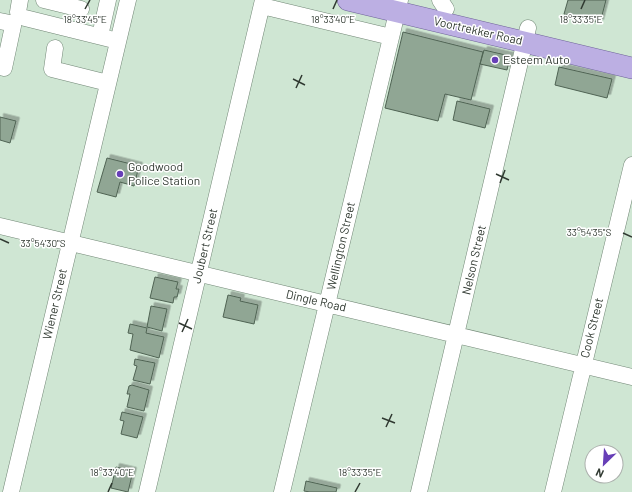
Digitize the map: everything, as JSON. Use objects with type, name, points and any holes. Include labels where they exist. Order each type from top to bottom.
[{"type":"main road","name":"Voortrekker Road","points":[[348,0],[403,4],[443,4],[527,35],[632,68]]},
{"type":"main road","name":"Voortrekker Road","points":[[403,4],[527,35],[632,53]]},
{"type":"street","points":[[20,0],[18,12],[21,17],[118,41]]},
{"type":"street","points":[[44,0],[80,9]]},
{"type":"street","points":[[100,36],[108,0]]},
{"type":"street","name":"Wiener Street","points":[[11,492],[128,0]]},
{"type":"street","points":[[263,3],[391,36]]},
{"type":"street","name":"Joubert Street","points":[[147,492],[263,3]]},
{"type":"street","name":"Wellington Street","points":[[282,492],[391,36],[403,4]]},
{"type":"street","points":[[0,21],[10,23],[13,26],[4,68]]},
{"type":"street","name":"Nelson Street","points":[[419,492],[527,35]]},
{"type":"street","points":[[55,48],[53,69],[108,83]]},
{"type":"street","name":"Cook Street","points":[[554,492],[583,366],[631,173]]},
{"type":"street","name":"Dingle Road","points":[[0,226],[632,377]]},
{"type":"building","points":[[568,0],[606,0],[600,23],[564,14]]},
{"type":"building","points":[[403,32],[483,52],[471,100],[445,94],[438,121],[385,108]]},
{"type":"building","name":"Esteem Auto","points":[[484,50],[510,56],[507,70],[480,64]]},
{"type":"building","points":[[559,67],[612,79],[607,98],[555,85]]},
{"type":"building","points":[[457,101],[490,109],[485,128],[453,120]]},
{"type":"building","points":[[0,117],[16,121],[10,143],[0,140]]},
{"type":"building","name":"Goodwood Police Station","points":[[107,158],[139,166],[134,186],[120,182],[116,197],[97,192]]},
{"type":"building","points":[[155,277],[178,282],[176,289],[179,289],[177,297],[174,297],[173,303],[150,298]]},
{"type":"building","points":[[228,295],[241,298],[240,301],[258,305],[254,324],[223,317]]},
{"type":"building","points":[[151,306],[167,309],[162,331],[147,327]]},
{"type":"building","points":[[130,324],[147,328],[146,333],[164,337],[159,358],[130,350],[133,334],[128,333]]},
{"type":"building","points":[[135,359],[155,363],[150,384],[133,380],[137,366],[134,365]]},
{"type":"building","points":[[132,385],[149,390],[144,411],[127,407],[130,394],[127,394],[129,386]]},
{"type":"building","points":[[122,412],[143,417],[137,438],[121,434],[124,421],[120,420]]},
{"type":"building","points":[[116,467],[133,471],[128,492],[111,488]]},
{"type":"building","points":[[306,481],[337,488],[336,492],[304,491]]},
{"type":"place","name":"Esteem Auto","points":[[495,60]]},
{"type":"place","name":"Goodwood Police Station","points":[[120,174]]}]
